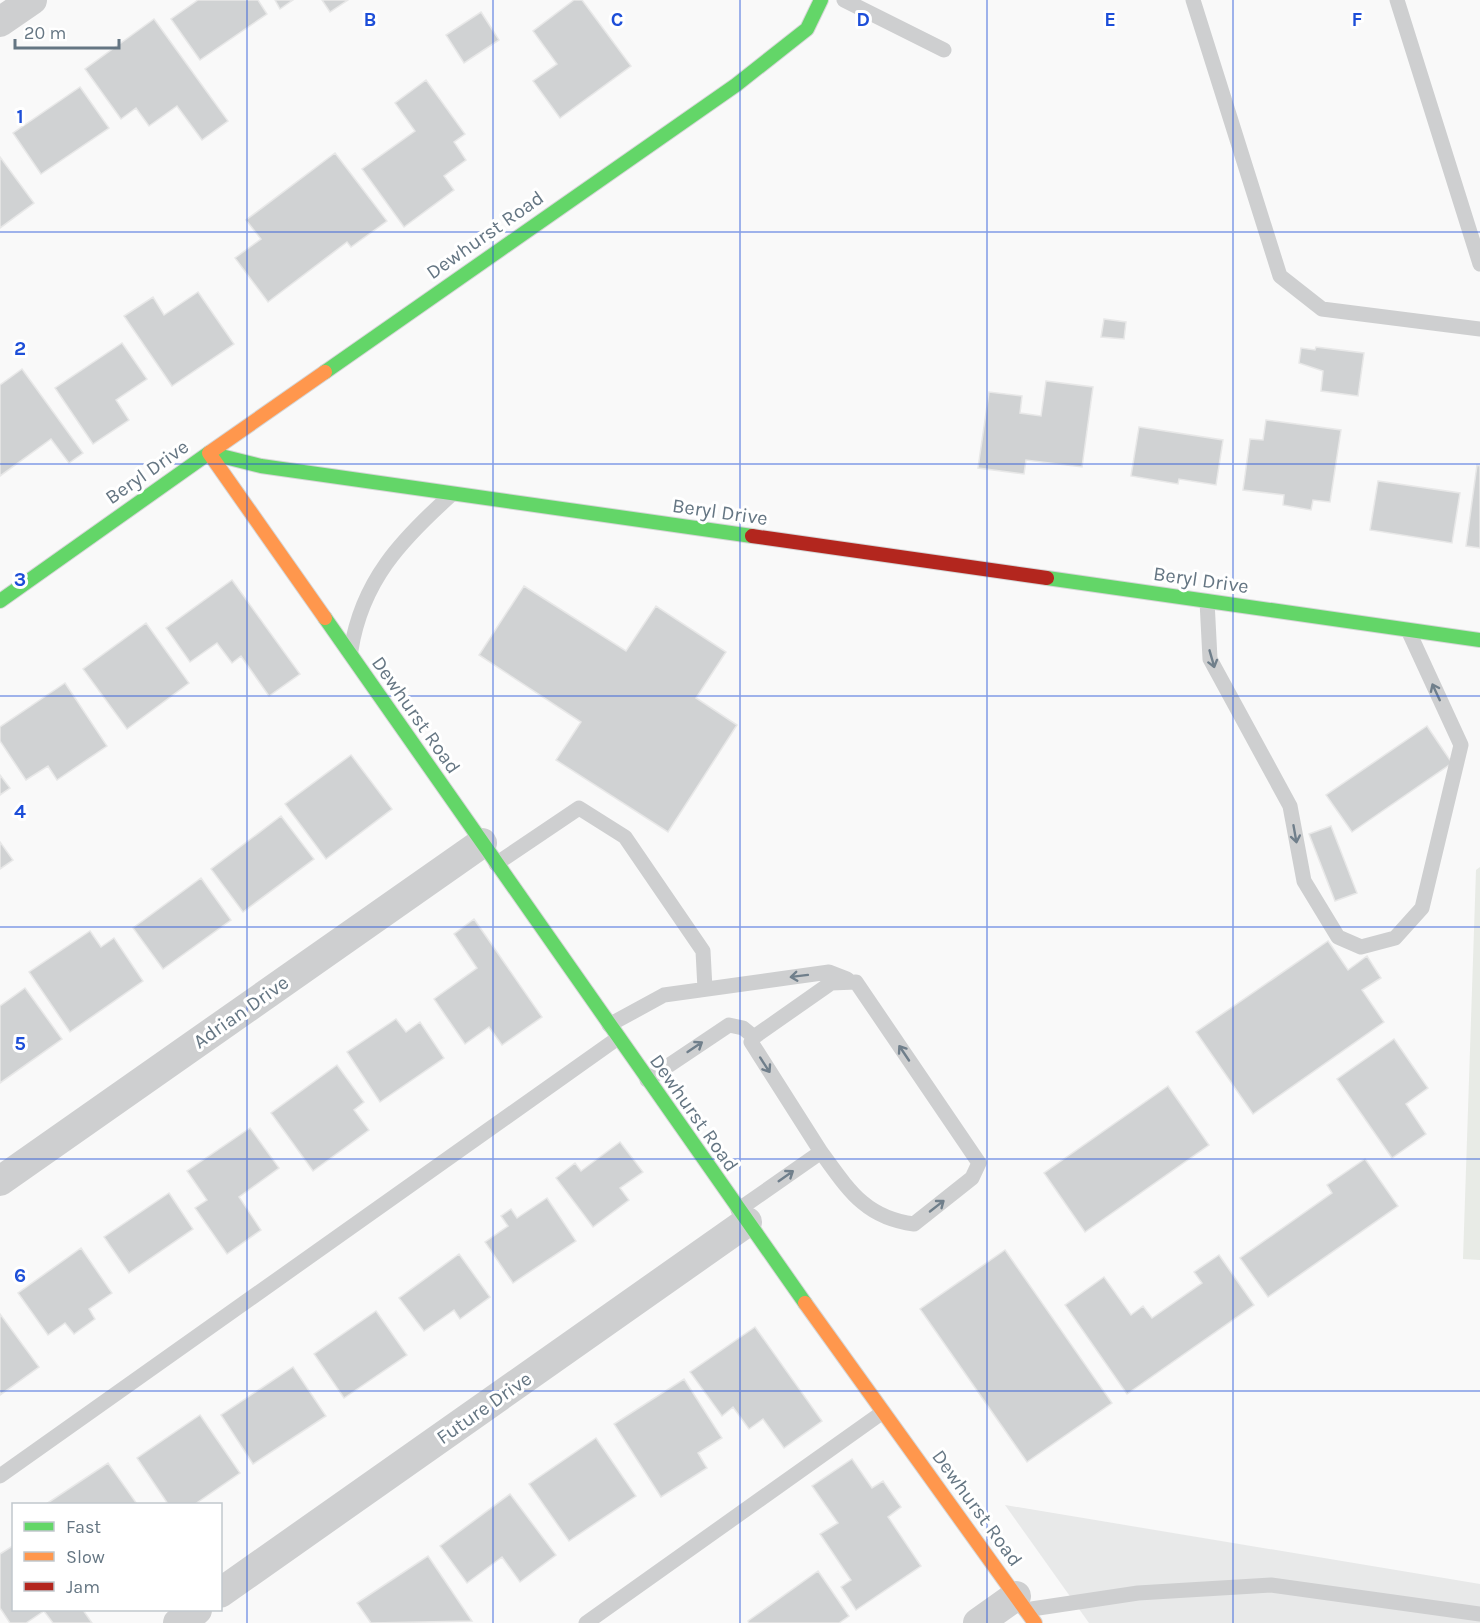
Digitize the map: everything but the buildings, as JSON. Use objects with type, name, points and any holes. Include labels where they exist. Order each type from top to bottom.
[{"type":"street","points":[[0,22],[32,0]]},
{"type":"street","name":"Dewhurst Road","points":[[821,0],[807,29],[736,85],[209,453],[742,1216],[1035,1623]]},
{"type":"street","name":"Beryl Drive","points":[[0,601],[209,453],[261,466],[1480,640]]},
{"type":"street","name":"Adrian Drive","points":[[0,1181],[489,853]]},
{"type":"street","name":"Future Drive","points":[[222,1592],[742,1216]]},
{"type":"street","points":[[978,1623],[1021,1603]]},
{"type":"street","points":[[178,1623],[196,1611]]},
{"type":"lane","points":[[844,0],[944,50]]},
{"type":"lane","points":[[1193,0],[1280,276],[1322,309],[1480,329]]},
{"type":"lane","points":[[1397,0],[1480,264]]},
{"type":"lane","points":[[351,655],[355,628],[374,584],[393,551],[410,532],[453,493]]},
{"type":"lane","points":[[1207,601],[1210,660],[1290,806],[1304,881],[1338,937],[1361,947],[1395,938],[1422,908],[1461,745],[1407,629]]},
{"type":"lane","points":[[489,853],[579,808],[625,837],[703,951],[705,989]]},
{"type":"lane","points":[[609,1025],[664,995],[829,972],[856,982],[979,1163],[972,1178],[914,1224],[896,1222],[856,1199],[821,1152],[751,1042],[754,1037],[831,982],[856,982]]},
{"type":"lane","points":[[647,1080],[729,1025],[743,1028],[754,1037]]},
{"type":"lane","points":[[0,1476],[618,1038]]},
{"type":"lane","points":[[742,1216],[821,1152]]},
{"type":"lane","points":[[586,1623],[883,1412]]},
{"type":"lane","points":[[1021,1603],[1270,1585],[1480,1614]]},
{"type":"shaded area","points":[[1480,867],[1480,1260],[1463,1259],[1476,870]]},
{"type":"shaded area","points":[[1005,1505],[1480,1584],[1480,1623],[1089,1623]]},
{"type":"traffic: fast","points":[[325,372],[736,85],[807,29],[821,0]]},
{"type":"traffic: fast","points":[[0,601],[209,453],[261,466],[752,536]]},
{"type":"traffic: fast","points":[[1047,578],[1480,640]]},
{"type":"traffic: fast","points":[[325,618],[805,1303]]},
{"type":"traffic: slow","points":[[325,372],[209,453],[325,618]]},
{"type":"traffic: slow","points":[[805,1303],[1035,1623]]},
{"type":"traffic: jam","points":[[752,536],[1047,578]]}]
